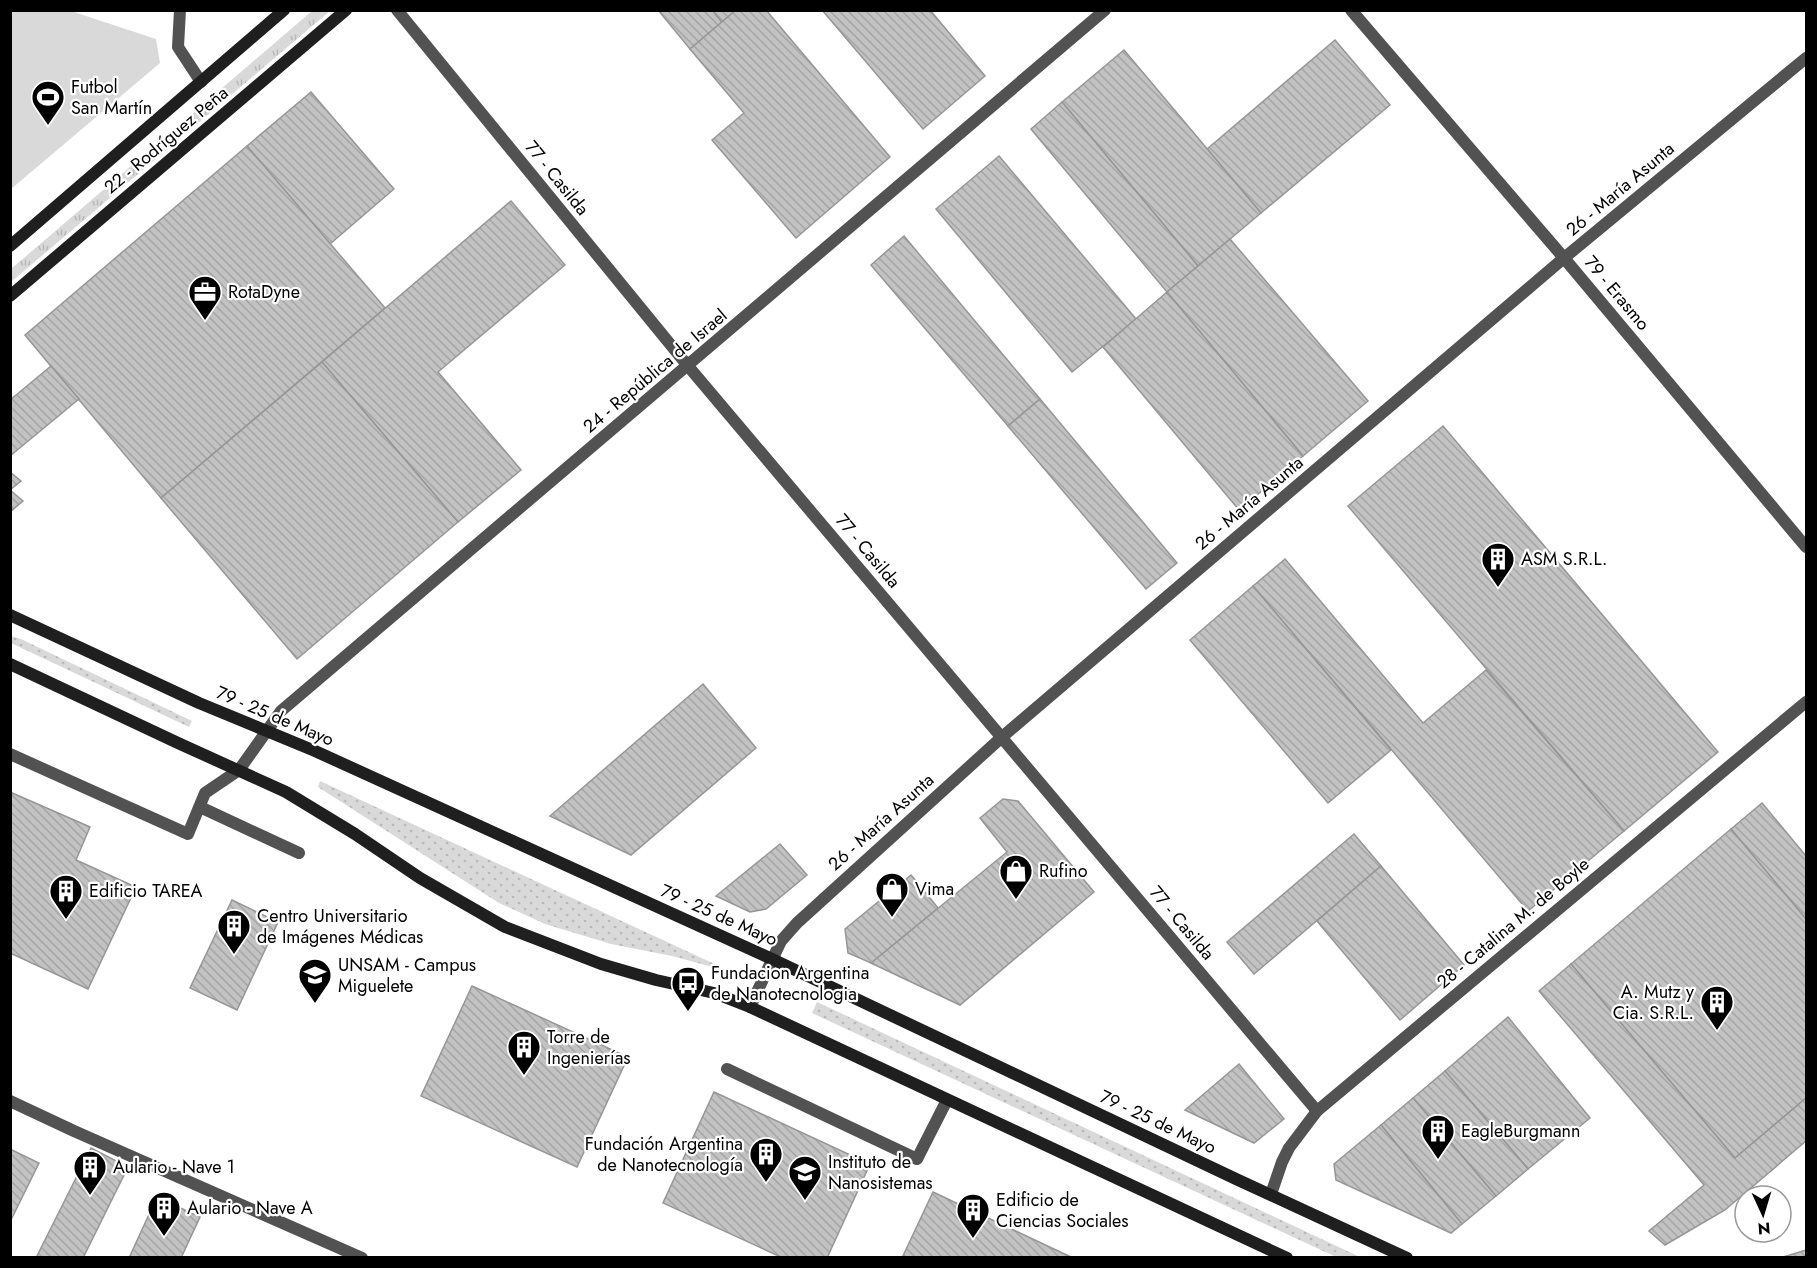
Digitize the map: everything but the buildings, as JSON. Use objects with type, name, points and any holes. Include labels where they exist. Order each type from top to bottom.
[{"type":"main road","name":"22 - Rodríguez Peña","points":[[10,246],[284,10]]},
{"type":"main road","name":"22 - Rodríguez Peña","points":[[10,296],[346,10]]},
{"type":"main road","name":"79 - 25 de Mayo","points":[[10,615],[199,704],[315,751],[772,959],[1407,1257]]},
{"type":"main road","points":[[10,664],[286,792],[355,834],[420,878],[505,927],[601,964],[656,980],[714,993],[750,1007],[1287,1257]]},
{"type":"street","points":[[180,10],[178,48],[201,82]]},
{"type":"street","name":"77 - Casilda","points":[[397,10],[688,366],[1317,1111]]},
{"type":"street","name":"24 - República de Israel","points":[[239,770],[281,711],[1105,10]]},
{"type":"street","name":"79 - Erasmo","points":[[1351,10],[1564,258],[1806,547]]},
{"type":"street","name":"26 - María Asunta","points":[[750,1007],[781,941],[797,923],[1002,737],[1564,258],[1806,58]]},
{"type":"street","name":"28 - Catalina M. de Boyle","points":[[1271,1194],[1289,1148],[1317,1111],[1806,702]]},
{"type":"street","points":[[10,754],[188,834],[205,793],[239,770]]},
{"type":"street","points":[[200,807],[299,853]]},
{"type":"street","points":[[727,1069],[917,1159],[947,1100]]},
{"type":"street","points":[[10,1101],[362,1257]]},
{"type":"green space","name":"Futbol San Martín","points":[[11,10],[71,11],[156,39],[160,63],[11,189]]},
{"type":"green space","points":[[312,11],[330,11],[11,282],[11,269]]},
{"type":"green space","points":[[10,636],[21,639],[192,721],[189,727],[11,643]]},
{"type":"green space","points":[[320,781],[721,967],[720,969],[672,956],[611,944],[545,924],[499,903],[318,787]]},
{"type":"green space","points":[[817,1002],[1360,1257],[1336,1257],[812,1013]]},
{"type":"place","name":"Futbol San Martín","points":[[48,126]]},
{"type":"place","name":"RotaDyne","points":[[205,321]]},
{"type":"place","name":"ASM S.R.L.","points":[[1498,588]]},
{"type":"place","name":"Rufino","points":[[1016,900]]},
{"type":"place","name":"Vima","points":[[892,918]]},
{"type":"place","name":"Edificio TAREA","points":[[66,920]]},
{"type":"place","name":"Centro Universitario de Imágenes Médicas","points":[[234,955]]},
{"type":"place","name":"UNSAM - Campus Miguelete","points":[[315,1004]]},
{"type":"place","name":"Fundacion Argentina de Nanotecnologia","points":[[688,1012]]},
{"type":"place","name":"A. Mutz y Cia. S.R.L.","points":[[1717,1031]]},
{"type":"place","name":"Torre de Ingenierías","points":[[524,1076]]},
{"type":"place","name":"EagleBurgmann","points":[[1438,1160]]},
{"type":"place","name":"Fundación Argentina de Nanotecnología","points":[[766,1183]]},
{"type":"place","name":"Aulario - Nave 1","points":[[90,1196]]},
{"type":"place","name":"Instituto de Nanosistemas","points":[[805,1201]]},
{"type":"place","name":"Aulario - Nave A","points":[[164,1237]]},
{"type":"place","name":"Edificio de Ciencias Sociales","points":[[973,1239]]}]
